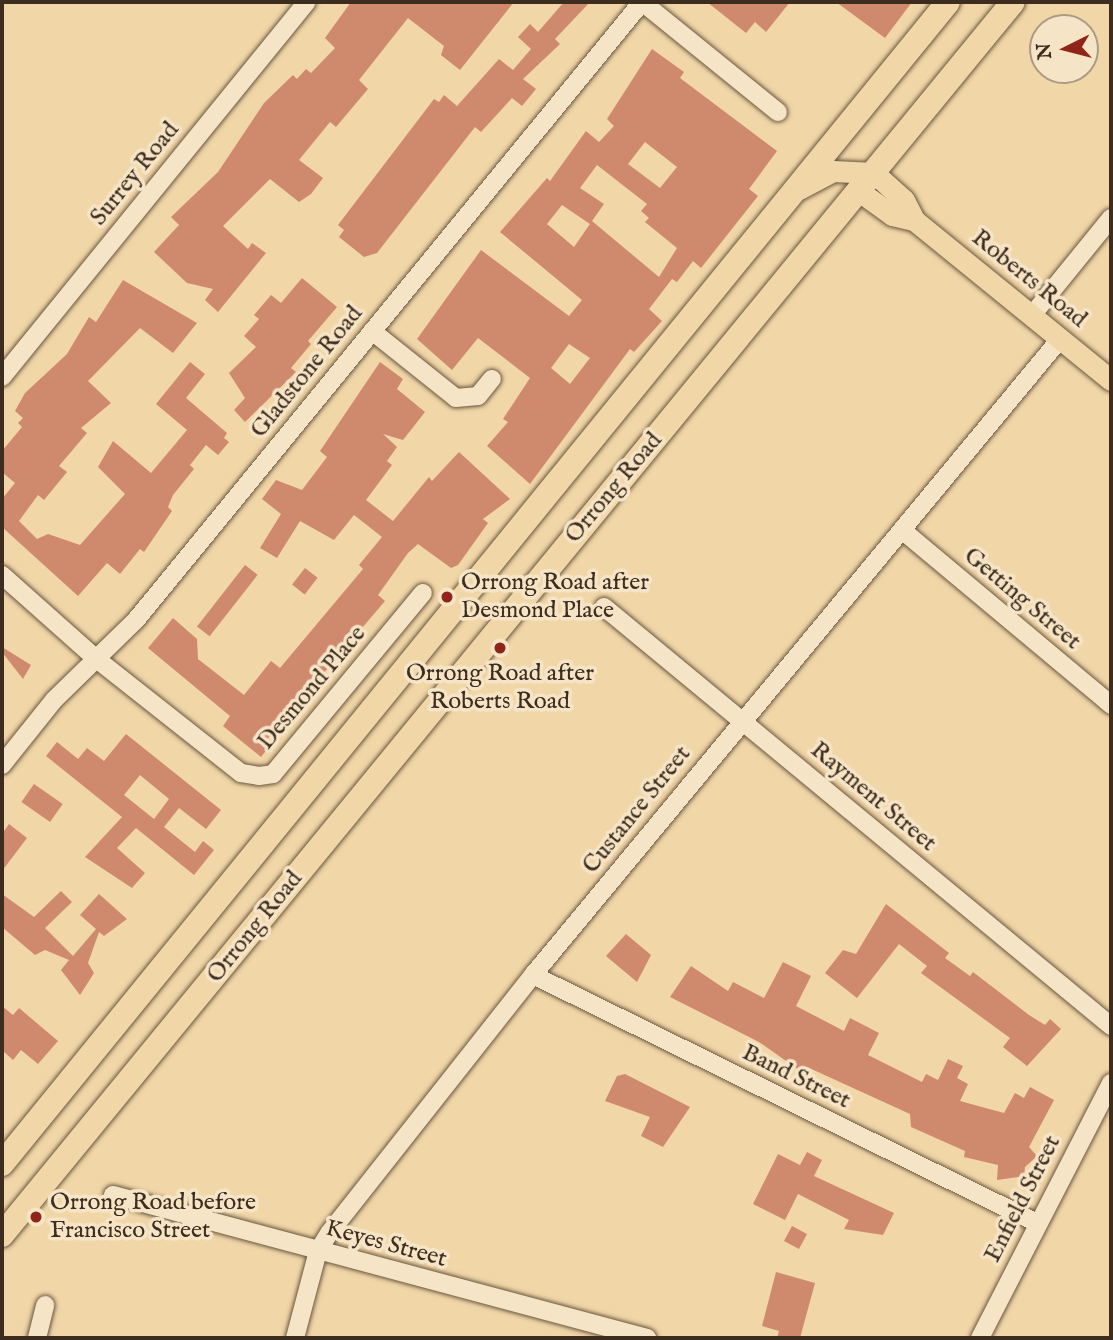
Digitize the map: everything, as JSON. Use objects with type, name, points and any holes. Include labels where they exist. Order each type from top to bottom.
[{"type":"highway","name":"Orrong Road","points":[[2,1164],[797,191],[948,2]]},
{"type":"highway","name":"Orrong Road","points":[[2,1235],[1013,2]]},
{"type":"main road","points":[[797,191],[833,171],[867,182]]},
{"type":"main road","name":"Roberts Road","points":[[867,182],[904,200],[914,220],[1111,380]]},
{"type":"street","name":"Surrey Road","points":[[2,377],[307,2]]},
{"type":"street","points":[[642,2],[778,112]]},
{"type":"street","name":"Gladstone Road","points":[[2,765],[94,657],[136,620],[642,2]]},
{"type":"street","points":[[1033,314],[1111,218]]},
{"type":"street","points":[[372,331],[456,398],[478,396],[492,379]]},
{"type":"street","name":"Custance Street","points":[[295,1338],[318,1251],[533,975],[1061,338]]},
{"type":"street","name":"Getting Street","points":[[902,530],[1111,705]]},
{"type":"street","points":[[2,575],[94,657]]},
{"type":"street","name":"Desmond Place","points":[[94,657],[242,773],[259,776],[273,774],[422,593]]},
{"type":"street","name":"Rayment Street","points":[[604,607],[1111,1026]]},
{"type":"street","name":"Band Street","points":[[533,975],[1037,1223]]},
{"type":"street","name":"Enfield Street","points":[[980,1338],[1111,1083]]},
{"type":"street","name":"Keyes Street","points":[[113,1195],[647,1338]]},
{"type":"street","points":[[37,1338],[44,1305]]},
{"type":"building","points":[[351,2],[514,2],[460,70],[441,55],[444,46],[408,18],[359,80],[368,89],[336,127],[330,122],[299,160],[323,178],[311,194],[299,202],[270,179],[223,226],[248,249],[252,243],[266,253],[218,312],[205,300],[213,289],[187,283],[154,252],[179,225],[171,217],[218,172],[264,103],[293,75],[297,79],[306,69],[311,73],[335,48],[325,38]]},
{"type":"building","points":[[564,2],[590,2],[555,39],[560,44],[523,79],[536,89],[522,106],[512,98],[481,132],[475,127],[377,253],[364,257],[339,237],[344,230],[338,225],[434,99],[439,102],[444,95],[457,106],[499,59],[513,70],[531,49],[518,37],[530,24],[538,32]]},
{"type":"building","points":[[707,2],[790,2],[766,32],[755,22],[746,33]]},
{"type":"building","points":[[836,2],[912,2],[885,38]]},
{"type":"building","points":[[652,49],[684,72],[680,78],[777,151],[749,189],[758,196],[701,268],[693,261],[677,282],[672,279],[649,309],[662,321],[634,352],[630,349],[530,484],[487,446],[508,422],[503,419],[530,378],[478,338],[452,370],[417,339],[481,250],[569,316],[582,300],[500,232],[547,178],[550,181],[586,131],[599,142],[614,126],[607,119]],"holes":[[[645,142],[677,167],[660,188],[628,164]],[[597,165],[647,204],[641,211],[649,218],[645,222],[677,248],[659,277],[592,221],[604,204],[580,188]],[[562,205],[590,224],[574,247],[547,224]],[[569,344],[590,358],[570,384],[551,368]]]},
{"type":"building","points":[[302,278],[337,307],[308,341],[311,344],[291,368],[296,372],[245,422],[234,410],[245,398],[229,373],[256,347],[244,336],[259,319],[254,315],[271,295],[281,303]]},
{"type":"building","points":[[123,280],[197,323],[173,353],[140,328],[88,381],[111,403],[81,428],[87,433],[59,466],[67,472],[44,500],[38,495],[19,521],[37,539],[48,534],[80,545],[125,494],[98,467],[113,441],[151,473],[187,430],[156,404],[190,362],[205,374],[186,398],[227,433],[224,438],[229,442],[218,455],[206,445],[190,465],[194,469],[173,495],[168,507],[172,511],[144,552],[140,549],[120,574],[107,563],[78,596],[2,527],[2,499],[15,483],[2,472],[2,451],[22,427],[18,423],[23,418],[15,411],[25,393],[67,354],[89,317],[96,322]]},
{"type":"building","points":[[380,362],[403,379],[397,389],[425,412],[403,440],[383,434],[397,447],[387,461],[392,465],[366,500],[393,521],[429,477],[432,481],[459,452],[510,499],[483,519],[488,523],[458,565],[451,568],[418,544],[408,553],[378,595],[385,601],[264,743],[269,747],[261,757],[223,726],[230,716],[148,648],[173,618],[197,639],[198,659],[244,695],[271,661],[280,668],[363,569],[359,565],[382,537],[354,515],[334,540],[300,521],[277,558],[260,548],[281,514],[262,499],[276,480],[302,490],[327,457],[320,451]]},
{"type":"building","points":[[245,565],[258,575],[210,636],[197,626]]},
{"type":"building","points":[[305,568],[318,578],[305,594],[292,585]]},
{"type":"building","points":[[2,647],[31,665],[23,679],[2,652]]},
{"type":"building","points":[[126,734],[221,810],[206,829],[179,808],[164,827],[195,852],[203,841],[214,850],[194,875],[136,828],[117,848],[145,873],[132,888],[85,857],[122,817],[46,756],[57,742],[78,759],[87,748],[104,761]],"holes":[[[140,775],[169,799],[154,819],[124,795]]]},
{"type":"building","points":[[34,784],[63,804],[50,822],[21,802]]},
{"type":"building","points":[[9,824],[27,838],[2,871],[2,834]]},
{"type":"building","points":[[61,891],[72,902],[45,928],[73,956],[96,929],[80,915],[99,894],[127,919],[104,936],[99,932],[88,963],[94,973],[80,995],[61,970],[69,960],[45,950],[35,955],[2,927],[2,894],[34,917]]},
{"type":"building","points":[[886,904],[949,953],[945,958],[970,976],[973,972],[1029,1015],[1045,1025],[1050,1019],[1061,1029],[1027,1066],[1003,1047],[1010,1038],[921,973],[927,966],[899,944],[857,998],[825,973],[843,950],[856,954]]},
{"type":"building","points":[[626,934],[651,955],[637,982],[606,956]]},
{"type":"building","points":[[783,962],[811,976],[796,1006],[844,1031],[850,1018],[879,1033],[868,1055],[922,1082],[926,1074],[938,1080],[948,1059],[963,1066],[957,1078],[968,1084],[960,1101],[1004,1113],[1015,1093],[1024,1098],[1030,1087],[1054,1100],[1029,1147],[1037,1156],[1025,1167],[1024,1176],[997,1180],[998,1165],[964,1157],[965,1151],[911,1127],[910,1114],[807,1067],[799,1070],[759,1042],[670,997],[691,966],[728,991],[733,982],[764,998]]},
{"type":"building","points":[[2,1006],[13,1015],[19,1008],[58,1041],[38,1064],[21,1050],[13,1060],[2,1050]]},
{"type":"building","points":[[625,1074],[690,1107],[663,1147],[641,1136],[650,1117],[605,1101],[617,1076]]},
{"type":"building","points":[[807,1152],[822,1160],[814,1176],[894,1213],[883,1235],[844,1229],[849,1220],[798,1194],[785,1220],[753,1204],[778,1154],[800,1165]]},
{"type":"building","points":[[792,1226],[807,1234],[799,1249],[784,1241]]},
{"type":"building","points":[[776,1272],[815,1283],[800,1338],[777,1338],[779,1331],[762,1326]]},
{"type":"place","name":"Orrong Road after Desmond Place","points":[[447,597]]},
{"type":"place","name":"Orrong Road after Roberts Road","points":[[500,648]]},
{"type":"place","name":"Orrong Road before Francisco Street","points":[[36,1217]]}]
